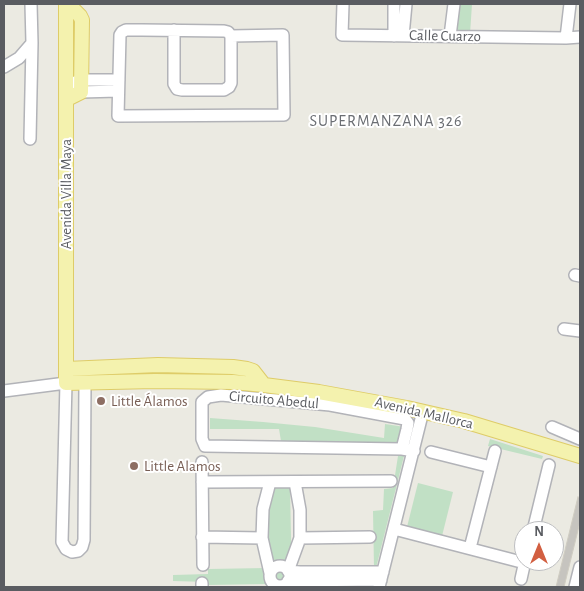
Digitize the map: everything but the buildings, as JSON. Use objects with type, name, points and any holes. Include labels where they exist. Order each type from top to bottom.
[{"type":"main road","name":"Avenida Villa Maya","points":[[68,4],[82,20],[81,86]]},
{"type":"main road","name":"Avenida Villa Maya","points":[[66,376],[68,4]]},
{"type":"main road","points":[[67,92],[81,86]]},
{"type":"main road","points":[[66,376],[158,365],[233,367],[247,368],[253,371],[264,385]]},
{"type":"main road","name":"Avenida Mallorca","points":[[66,376],[85,383],[155,381],[233,382],[319,392],[424,411],[580,456]]},
{"type":"street","points":[[30,140],[31,4]]},
{"type":"street","name":"Calle Cuarzo","points":[[343,4],[342,35],[580,37]]},
{"type":"street","points":[[394,4],[398,36]]},
{"type":"street","points":[[398,36],[406,4]]},
{"type":"street","points":[[450,36],[454,4]]},
{"type":"street","points":[[566,38],[570,4]]},
{"type":"street","points":[[174,30],[174,84],[177,88],[182,90],[224,90],[229,87],[231,83],[231,36],[228,32],[174,30],[126,30],[120,35],[118,116],[284,115],[283,35],[231,36]]},
{"type":"street","points":[[4,67],[19,58],[32,43]]},
{"type":"street","points":[[81,86],[118,85]]},
{"type":"street","points":[[564,329],[580,331]]},
{"type":"street","points":[[4,391],[66,376],[62,542],[66,549],[72,552],[78,551],[82,547],[84,540],[85,383]]},
{"type":"street","name":"Circuito Abedul","points":[[221,395],[330,404],[405,419],[408,423],[408,450],[205,446],[202,439],[202,402],[208,397],[221,395]]},
{"type":"street","points":[[289,580],[300,572],[382,582],[408,450],[424,411]]},
{"type":"street","points":[[552,427],[580,439]]},
{"type":"street","points":[[470,548],[495,451]]},
{"type":"street","points":[[431,452],[491,467]]},
{"type":"street","points":[[202,462],[202,565]]},
{"type":"street","points":[[536,521],[550,465]]},
{"type":"street","points":[[202,482],[391,481]]},
{"type":"street","points":[[270,482],[263,509],[262,538],[270,580]]},
{"type":"street","points":[[289,580],[300,538],[300,510],[295,482]]},
{"type":"street","points":[[394,528],[514,559]]},
{"type":"street","points":[[202,537],[262,538]]},
{"type":"street","points":[[300,538],[370,538]]},
{"type":"street","points":[[270,580],[274,568],[280,566],[286,568],[289,580]]},
{"type":"street","points":[[521,579],[523,571]]},
{"type":"street","points":[[575,587],[580,571]]},
{"type":"green space","points":[[460,4],[472,4],[470,34],[457,33]]},
{"type":"green space","points":[[210,418],[315,427],[384,438],[385,424],[405,427],[400,444],[281,441],[279,429],[210,429]]},
{"type":"green space","points":[[490,439],[543,456],[542,459],[488,446]]},
{"type":"green space","points":[[398,456],[404,456],[376,568],[374,568],[373,511],[383,510],[384,489],[393,488]]},
{"type":"green space","points":[[418,483],[453,492],[442,536],[407,527]]},
{"type":"green space","points":[[263,487],[290,487],[292,587],[267,587],[267,584],[208,585],[208,582],[173,581],[173,575],[208,574],[208,569],[266,568]]},
{"type":"place","name":"Little Álamos","points":[[101,401]]},
{"type":"place","name":"Little Alamos","points":[[134,466]]},
{"type":"district","name":"SUPERMANZANA 326","points":[[386,121]]}]
